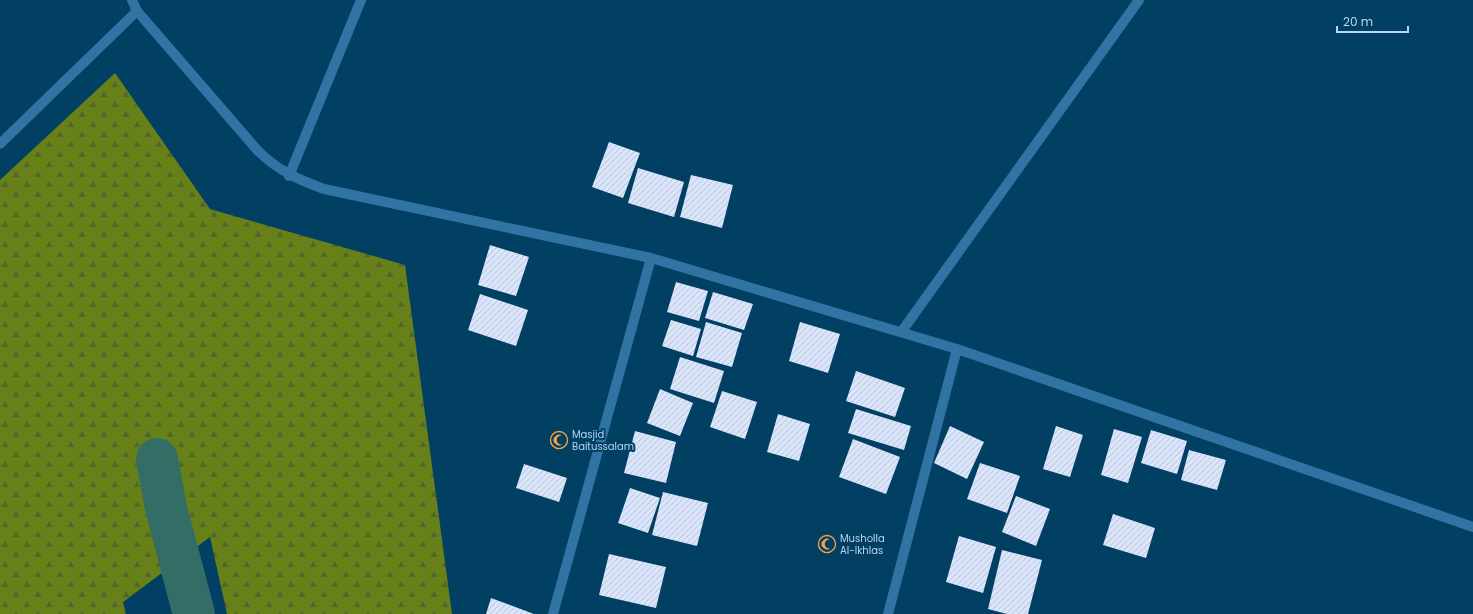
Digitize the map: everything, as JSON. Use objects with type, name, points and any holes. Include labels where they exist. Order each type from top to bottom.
[{"type":"street","points":[[132,0],[137,11],[258,151],[272,165],[289,176],[324,189],[651,258],[902,331],[1473,527]]},
{"type":"street","points":[[289,176],[361,0]]},
{"type":"street","points":[[902,331],[1139,0]]},
{"type":"street","points":[[0,144],[137,11]]},
{"type":"street","points":[[552,614],[651,258]]},
{"type":"street","points":[[888,614],[958,349]]},
{"type":"green space","points":[[115,73],[210,209],[405,265],[452,614],[227,614],[210,537],[123,602],[126,614],[0,614],[0,180]]},
{"type":"building","points":[[609,142],[640,153],[623,198],[592,187]]},
{"type":"building","points":[[638,168],[684,182],[674,217],[628,203]]},
{"type":"building","points":[[691,175],[733,185],[722,228],[680,217]]},
{"type":"building","points":[[490,245],[529,257],[516,296],[478,285]]},
{"type":"building","points":[[676,282],[708,291],[699,321],[667,312]]},
{"type":"building","points":[[713,292],[753,304],[744,330],[705,318]]},
{"type":"building","points":[[480,294],[528,310],[516,346],[468,330]]},
{"type":"building","points":[[671,320],[701,329],[693,356],[662,346]]},
{"type":"building","points":[[706,322],[742,333],[732,367],[696,357]]},
{"type":"building","points":[[800,322],[840,334],[828,373],[789,361]]},
{"type":"building","points":[[680,357],[724,371],[714,403],[670,389]]},
{"type":"building","points":[[856,371],[905,388],[895,417],[846,401]]},
{"type":"building","points":[[660,389],[693,403],[680,436],[647,423]]},
{"type":"building","points":[[722,391],[757,402],[745,439],[710,427]]},
{"type":"building","points":[[856,409],[911,426],[904,450],[848,433]]},
{"type":"building","points":[[778,414],[810,424],[799,461],[767,452]]},
{"type":"building","points":[[950,426],[984,442],[967,479],[934,463]]},
{"type":"building","points":[[1056,426],[1083,435],[1070,477],[1043,469]]},
{"type":"building","points":[[1114,429],[1142,437],[1128,483],[1101,475]]},
{"type":"building","points":[[1151,430],[1187,441],[1177,474],[1141,463]]},
{"type":"building","points":[[635,431],[676,442],[666,483],[624,473]]},
{"type":"building","points":[[853,439],[900,457],[886,494],[839,477]]},
{"type":"building","points":[[1189,450],[1226,460],[1217,490],[1181,480]]},
{"type":"building","points":[[980,463],[1020,476],[1007,513],[967,499]]},
{"type":"building","points":[[524,464],[567,478],[559,502],[516,488]]},
{"type":"building","points":[[630,488],[660,498],[648,533],[618,523]]},
{"type":"building","points":[[663,492],[708,503],[697,546],[652,535]]},
{"type":"building","points":[[1016,496],[1050,509],[1036,546],[1002,532]]},
{"type":"building","points":[[1113,514],[1155,528],[1146,558],[1103,545]]},
{"type":"building","points":[[959,536],[996,547],[983,593],[946,582]]},
{"type":"building","points":[[1002,550],[1042,560],[1028,614],[1007,614],[988,609]]},
{"type":"building","points":[[609,554],[666,567],[656,608],[599,595]]},
{"type":"building","points":[[491,598],[534,614],[486,614]]},
{"type":"waterway","points":[[157,459],[166,508],[194,614]]},
{"type":"place","name":"Masjid Baitussalam","points":[[559,440]]},
{"type":"place","name":"Musholla Al-Ikhlas","points":[[827,544]]}]
